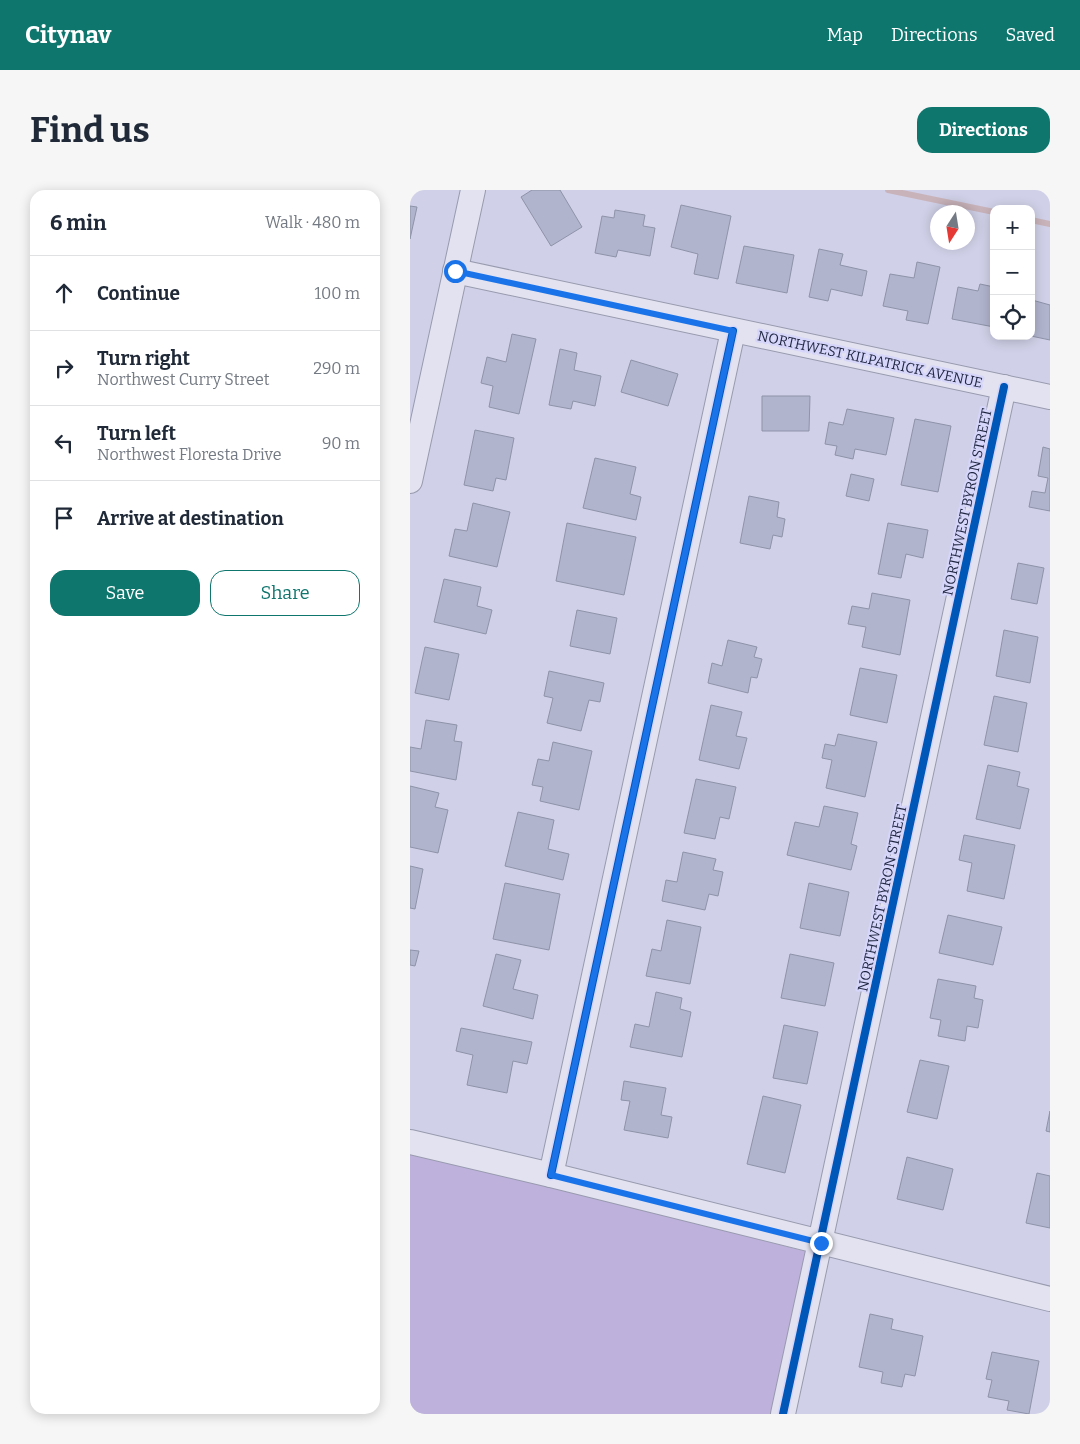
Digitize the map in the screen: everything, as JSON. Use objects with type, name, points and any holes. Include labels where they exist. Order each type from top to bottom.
[{"type":"street","points":[[410,481],[473,190]]},
{"type":"street","name":"NORTHWEST KILPATRICK AVENUE","points":[[455,271],[1050,397]]},
{"type":"street","points":[[551,1175],[733,331]]},
{"type":"street","name":"NORTHWEST BYRON STREET","points":[[784,1414],[1004,387]]},
{"type":"street","points":[[410,1142],[551,1175],[1050,1299]]},
{"type":"shaded area","points":[[410,1154],[549,1186],[808,1252],[773,1414],[410,1414]]},
{"type":"building","points":[[532,190],[560,190],[582,227],[551,246],[521,197]]},
{"type":"building","points":[[681,205],[731,216],[718,279],[694,274],[698,254],[671,247]]},
{"type":"building","points":[[410,206],[417,207],[410,239]]},
{"type":"building","points":[[615,210],[645,215],[643,226],[655,228],[650,256],[618,250],[616,257],[595,253],[602,216],[614,218]]},
{"type":"building","points":[[744,246],[794,255],[787,293],[736,283]]},
{"type":"building","points":[[819,249],[843,254],[840,265],[867,271],[862,296],[831,289],[828,301],[809,297]]},
{"type":"building","points":[[917,262],[940,267],[928,324],[906,320],[908,311],[883,306],[890,274],[914,278]]},
{"type":"building","points":[[980,284],[990,286],[990,326],[952,319],[958,287],[978,291]]},
{"type":"building","points":[[1035,301],[1050,305],[1050,340],[1035,337]]},
{"type":"building","points":[[512,334],[536,339],[519,414],[489,407],[493,386],[481,383],[487,357],[506,362]]},
{"type":"building","points":[[560,349],[577,353],[574,370],[601,376],[595,406],[573,401],[571,409],[549,405]]},
{"type":"building","points":[[631,360],[678,374],[668,406],[621,392]]},
{"type":"building","points":[[762,396],[810,396],[809,431],[762,431]]},
{"type":"building","points":[[847,409],[894,418],[886,455],[855,449],[853,459],[835,455],[837,446],[825,444],[829,422],[843,425]]},
{"type":"building","points":[[915,419],[951,426],[938,492],[901,485]]},
{"type":"building","points":[[475,430],[514,438],[506,480],[496,478],[493,491],[464,485]]},
{"type":"building","points":[[1043,447],[1050,449],[1050,511],[1029,507],[1032,491],[1045,493],[1048,478],[1038,476]]},
{"type":"building","points":[[595,458],[636,467],[630,494],[641,497],[636,520],[583,508]]},
{"type":"building","points":[[851,474],[874,479],[869,501],[846,496]]},
{"type":"building","points":[[749,496],[779,502],[777,517],[785,519],[782,537],[773,535],[770,549],[740,543]]},
{"type":"building","points":[[473,503],[510,512],[497,567],[449,556],[455,529],[467,531]]},
{"type":"building","points":[[567,523],[636,537],[624,595],[556,581]]},
{"type":"building","points":[[888,523],[928,530],[923,558],[906,554],[901,578],[878,574]]},
{"type":"building","points":[[1018,563],[1044,568],[1037,604],[1011,599]]},
{"type":"building","points":[[444,579],[481,587],[477,606],[492,610],[486,634],[434,622]]},
{"type":"building","points":[[872,593],[910,600],[900,655],[862,647],[866,627],[848,624],[852,606],[869,609]]},
{"type":"building","points":[[577,610],[617,618],[610,654],[570,646]]},
{"type":"building","points":[[1004,630],[1038,637],[1030,683],[996,676]]},
{"type":"building","points":[[728,640],[757,647],[754,657],[762,659],[757,678],[751,677],[748,693],[708,683],[712,663],[722,666]]},
{"type":"building","points":[[425,647],[459,654],[449,700],[415,693]]},
{"type":"building","points":[[860,668],[897,675],[887,723],[850,715]]},
{"type":"building","points":[[549,671],[604,683],[600,702],[589,700],[581,731],[547,723],[553,698],[544,696]]},
{"type":"building","points":[[994,696],[1027,703],[1018,752],[984,745]]},
{"type":"building","points":[[711,705],[742,712],[736,736],[747,738],[739,769],[699,760]]},
{"type":"building","points":[[426,720],[457,725],[454,741],[462,742],[456,780],[410,771],[410,747],[421,749]]},
{"type":"building","points":[[838,734],[877,742],[865,797],[826,788],[832,760],[822,758],[825,744],[835,746]]},
{"type":"building","points":[[553,742],[592,751],[579,810],[540,801],[543,787],[532,785],[538,759],[549,761]]},
{"type":"building","points":[[988,765],[1020,772],[1017,786],[1029,789],[1020,829],[976,819]]},
{"type":"building","points":[[696,779],[736,787],[729,819],[720,817],[715,839],[684,833]]},
{"type":"building","points":[[410,786],[439,793],[435,807],[448,810],[438,853],[410,847]]},
{"type":"building","points":[[824,806],[858,813],[851,844],[857,846],[851,870],[787,855],[795,822],[819,827]]},
{"type":"building","points":[[518,812],[554,820],[548,849],[569,854],[563,880],[505,866]]},
{"type":"building","points":[[964,835],[1015,845],[1004,899],[967,891],[972,863],[959,860]]},
{"type":"building","points":[[683,852],[716,859],[713,870],[723,872],[718,896],[709,894],[705,910],[662,901],[666,880],[677,882]]},
{"type":"building","points":[[410,866],[423,869],[415,909],[410,908]]},
{"type":"building","points":[[505,883],[560,894],[549,950],[493,939]]},
{"type":"building","points":[[809,883],[849,892],[840,936],[800,928]]},
{"type":"building","points":[[948,915],[1002,927],[993,965],[939,953]]},
{"type":"building","points":[[667,920],[701,927],[690,984],[646,976],[652,949],[661,951]]},
{"type":"building","points":[[410,950],[419,951],[415,966],[410,965]]},
{"type":"building","points":[[496,954],[521,960],[513,989],[538,995],[533,1019],[483,1006]]},
{"type":"building","points":[[790,954],[834,963],[825,1006],[781,998]]},
{"type":"building","points":[[938,979],[976,986],[974,998],[983,1000],[978,1028],[967,1026],[965,1041],[938,1036],[941,1020],[930,1018]]},
{"type":"building","points":[[656,992],[682,998],[680,1009],[691,1012],[682,1057],[630,1047],[635,1024],[649,1027]]},
{"type":"building","points":[[784,1025],[818,1032],[807,1084],[773,1078]]},
{"type":"building","points":[[461,1028],[532,1042],[527,1064],[513,1061],[507,1093],[467,1085],[473,1055],[456,1051]]},
{"type":"building","points":[[920,1060],[949,1066],[937,1119],[907,1112]]},
{"type":"building","points":[[624,1081],[666,1088],[661,1115],[672,1117],[668,1138],[624,1130],[630,1101],[621,1100]]},
{"type":"building","points":[[763,1096],[801,1105],[785,1173],[747,1164]]},
{"type":"building","points":[[1050,1111],[1050,1132],[1046,1131]]},
{"type":"building","points":[[907,1157],[953,1169],[943,1210],[897,1199]]},
{"type":"building","points":[[1037,1173],[1050,1176],[1050,1228],[1026,1223]]},
{"type":"building","points":[[870,1314],[893,1319],[891,1329],[923,1336],[915,1376],[905,1374],[902,1387],[881,1383],[883,1372],[859,1367]]},
{"type":"building","points":[[992,1352],[1039,1361],[1029,1414],[1007,1410],[1009,1401],[988,1397],[992,1380],[986,1379]]},
{"type":"waterway","points":[[888,190],[990,211]]},
{"type":"waterway","points":[[1035,221],[1050,224]]},
{"type":"cycle path","points":[[551,1175],[733,331]]},
{"type":"cycle path","points":[[783,1414],[1004,387]]},
{"type":"route","points":[[455,271],[733,331],[551,1175],[821,1243]]}]
